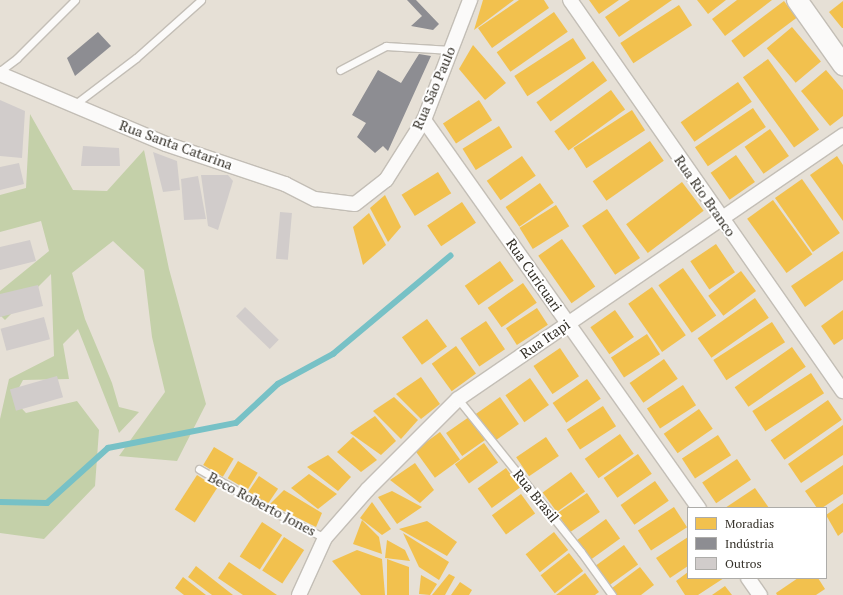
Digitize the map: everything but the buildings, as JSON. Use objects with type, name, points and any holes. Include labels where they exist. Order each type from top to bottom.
[{"type":"street","name":"Rua São Paulo","points":[[355,204],[386,180],[424,120],[470,0]]},
{"type":"street","name":"Rua Rio Branco","points":[[570,0],[720,219],[843,391]]},
{"type":"street","points":[[797,0],[843,65]]},
{"type":"street","name":"Rua Santa Catarina","points":[[0,74],[166,144],[285,184],[315,199],[355,204]]},
{"type":"street","name":"Rua Curicuari","points":[[424,120],[698,507]]},
{"type":"street","name":"Rua Itapi","points":[[299,595],[325,538],[368,489],[458,399],[843,135]]},
{"type":"street","points":[[749,579],[760,595]]},
{"type":"lane","points":[[0,71],[17,58],[75,0]]},
{"type":"lane","points":[[74,106],[136,58],[201,0]]},
{"type":"lane","points":[[340,70],[386,46],[451,50]]},
{"type":"lane","name":"Rua Brasil","points":[[458,399],[581,552],[612,595]]},
{"type":"lane","name":"Beco Roberto Jones","points":[[198,469],[272,512],[325,538]]},
{"type":"green space","points":[[30,114],[73,190],[107,191],[144,150],[169,269],[206,404],[177,461],[119,456],[165,392],[152,337],[144,270],[113,241],[72,273],[85,319],[112,383],[119,407],[139,412],[119,433],[78,329],[63,344],[69,379],[23,380],[13,399],[26,413],[77,401],[99,430],[95,486],[44,539],[0,533],[0,419],[9,379],[54,356],[51,274],[5,320],[0,315],[0,291],[49,251],[41,221],[0,232],[0,195],[26,188]]},
{"type":"waterway","points":[[0,502],[47,503],[108,448],[236,423],[278,384],[333,354],[450,256]]}]
